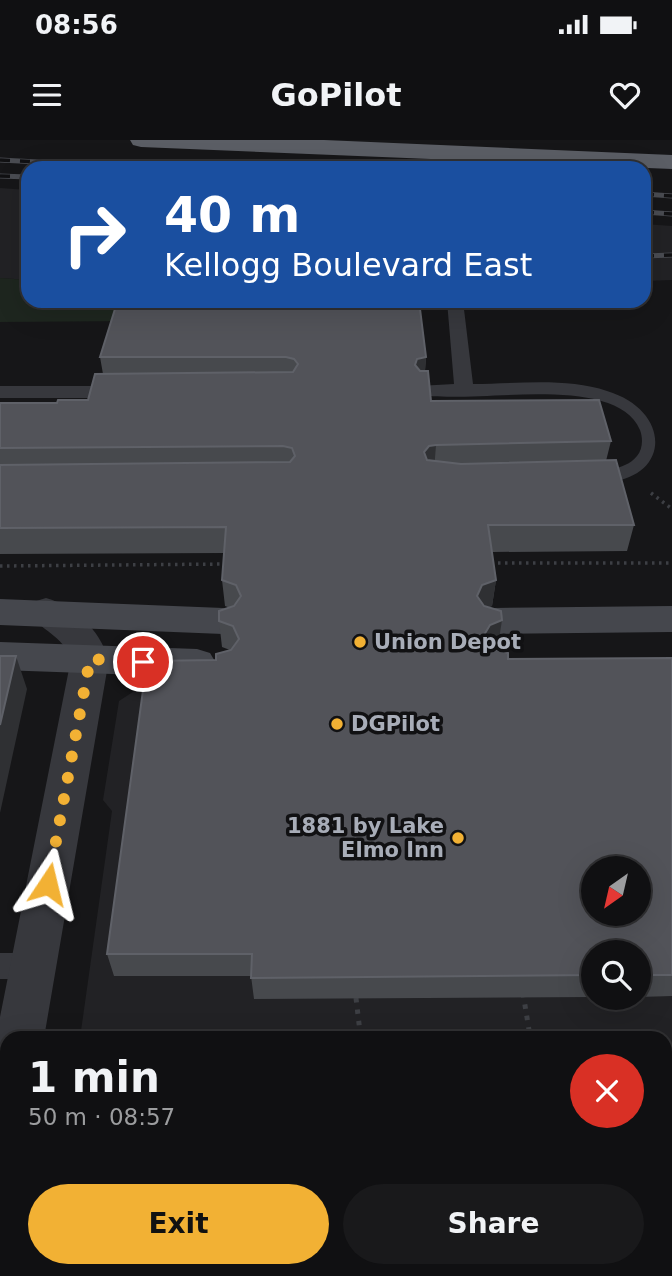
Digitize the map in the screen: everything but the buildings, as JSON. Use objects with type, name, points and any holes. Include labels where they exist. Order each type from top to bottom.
[{"type":"highway","points":[[141,140],[672,162]]},
{"type":"main road","points":[[0,612],[46,611],[177,621],[223,621]]},
{"type":"main road","points":[[494,621],[672,619]]},
{"type":"main road","points":[[0,656],[220,663]]},
{"type":"street","points":[[20,1031],[17,966],[90,659],[86,645],[77,633],[66,622],[46,611]]},
{"type":"lane","points":[[456,308],[464,390]]},
{"type":"lane","points":[[425,390],[569,390],[602,394],[646,415],[654,429],[657,442],[652,456],[641,466],[624,475],[568,479]]},
{"type":"lane","points":[[0,392],[135,392]]},
{"type":"path","points":[[486,564],[672,563]]},
{"type":"path","points":[[0,566],[228,565]]},
{"type":"path","points":[[523,984],[529,1030]]},
{"type":"path","points":[[355,998],[360,1031]]},
{"type":"shaded area","points":[[0,188],[21,190],[21,280],[0,278]]},
{"type":"shaded area","points":[[651,224],[672,226],[672,280],[651,281]]},
{"type":"shaded area","points":[[0,278],[21,280],[21,308],[290,308],[289,320],[0,322]]},
{"type":"shaded area","name":"Union Depot","points":[[145,684],[672,684],[672,1031],[81,1031],[112,811],[103,800],[119,701]]},
{"type":"railway","points":[[0,160],[21,161]]},
{"type":"railway","points":[[0,176],[21,177]]},
{"type":"railway","points":[[651,194],[672,196]]},
{"type":"railway","points":[[651,212],[672,214]]},
{"type":"railway","points":[[651,256],[672,255]]},
{"type":"place","name":"Union Depot","points":[[360,642]]},
{"type":"place","name":"DGPilot","points":[[337,724]]},
{"type":"place","name":"1881 by Lake Elmo Inn","points":[[458,838]]},
{"type":"route","points":[[48,884],[81,693],[90,659],[143,662]]}]
